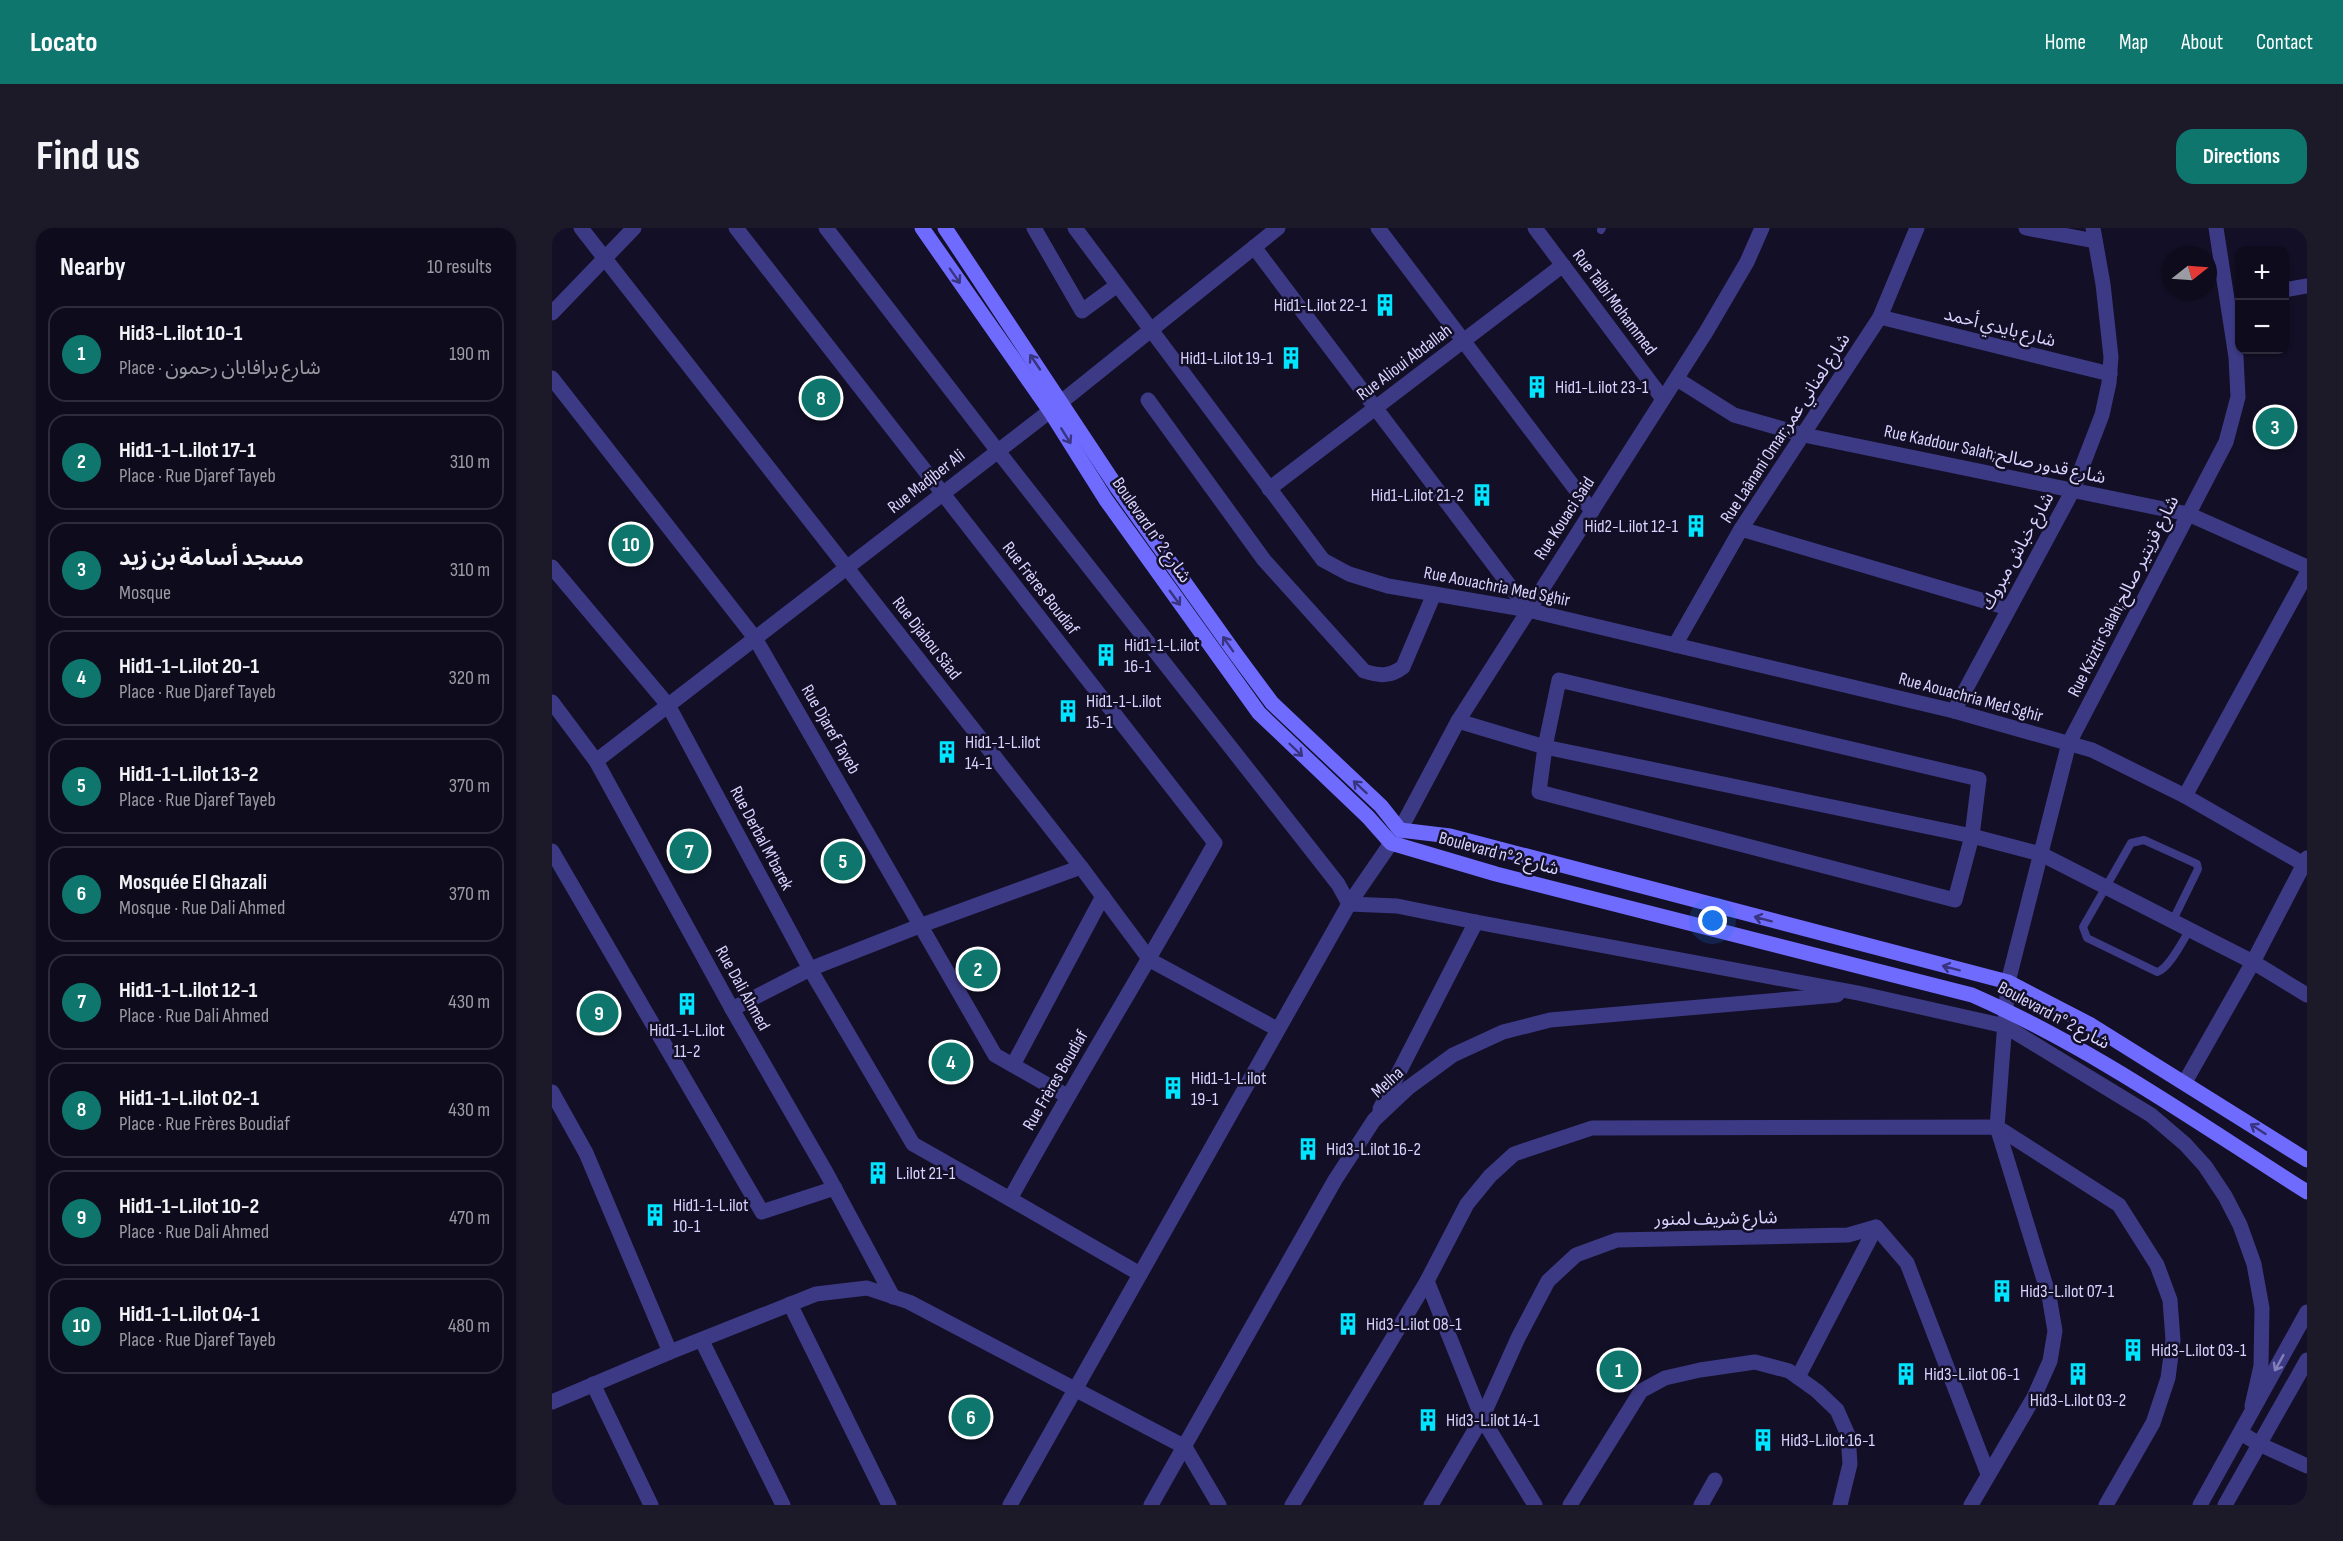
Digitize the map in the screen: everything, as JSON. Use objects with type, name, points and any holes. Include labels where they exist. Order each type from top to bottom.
[{"type":"main road","name":"Boulevard n° شارع 2","points":[[922,228],[1118,489],[1272,703],[1381,807],[1400,830],[1450,836],[2008,982],[2091,1025],[2307,1160]]},
{"type":"main road","name":"Boulevard n° شارع 2","points":[[945,228],[1056,407],[1106,500],[1259,713],[1368,817],[1391,843],[1496,874],[1972,994],[2005,1018],[2037,1024],[2094,1057],[2307,1192]]},
{"type":"street","name":"Rue Djabou Säad","points":[[581,228],[1081,867],[1150,960],[1277,1029]]},
{"type":"street","points":[[552,313],[634,228]]},
{"type":"street","name":"Rue Frères Boudiaf","points":[[736,228],[1215,843],[1150,960],[1067,1096],[1010,1199]]},
{"type":"street","points":[[826,228],[1338,884],[1349,903],[1397,906],[1858,993],[2005,1018],[2151,1115],[2185,1144],[2205,1167],[2225,1196],[2240,1225],[2254,1264],[2262,1308],[2261,1366],[2250,1414]]},
{"type":"street","points":[[1034,228],[1082,311],[1116,286]]},
{"type":"street","name":"Rue Madjber Ali","points":[[596,761],[848,568],[997,450],[1056,407],[1278,228]]},
{"type":"street","points":[[1378,228],[1592,511]]},
{"type":"street","name":"Rue Talbi Mohammed","points":[[1535,228],[1664,399]]},
{"type":"street","name":"Rue Kouaci Said","points":[[1010,1505],[1349,903],[1400,830],[1458,721],[1677,379],[1747,262],[1762,228]]},
{"type":"street","name":"Rue Laânani Omar;شارع لعناني عمر","points":[[1675,645],[1741,529],[1880,317],[1917,228]]},
{"type":"street","points":[[2026,228],[2094,235]]},
{"type":"street","name":"Rue Kziztir Salah;شارع قزيتير صالح","points":[[1997,1127],[2008,982],[2069,743],[2226,442],[2238,397],[2234,299],[2216,228]]},
{"type":"street","name":"Rue Aouachria Med Sghir","points":[[1078,229],[1116,286],[1323,560],[1349,574],[1389,586],[1528,610],[1954,711],[2069,743],[2092,750],[2185,796],[2306,863]]},
{"type":"street","name":"شارع خباش مبروك","points":[[1954,711],[2073,490],[2102,415],[2111,357],[2103,284],[2094,235]]},
{"type":"street","points":[[1254,247],[1528,610]]},
{"type":"street","name":"Rue Alioui Abdallah","points":[[1269,489],[1563,265]]},
{"type":"street","points":[[2289,289],[2307,286]]},
{"type":"street","name":"شارع بايدي أحمد","points":[[1880,317],[2110,374]]},
{"type":"street","name":"Rue Djaref Tayeb","points":[[552,378],[755,638],[995,1055],[1067,1096]]},
{"type":"street","name":"Rue Kaddour Salah;شارع قدور صالح","points":[[1677,379],[1734,415],[1804,435],[2188,514],[2307,567]]},
{"type":"street","points":[[1148,400],[1264,560],[1364,671],[1384,675],[1395,674],[1403,667],[1434,594]]},
{"type":"street","points":[[1741,529],[2008,608]]},
{"type":"street","name":"Rue Derbal M'barek","points":[[552,567],[668,705],[810,969],[913,1144],[1010,1199]]},
{"type":"street","points":[[2185,796],[2307,573]]},
{"type":"street","points":[[1559,680],[1979,779],[1972,836],[1955,900],[1539,792],[1545,747],[1559,680]]},
{"type":"street","name":"Rue Dali Ahmed","points":[[552,702],[596,761],[732,1009],[835,1188],[893,1297]]},
{"type":"street","points":[[1458,721],[1545,747],[1972,836],[2041,854],[2253,962],[2307,995]]},
{"type":"street","points":[[552,851],[762,1212],[835,1188]]},
{"type":"street","points":[[2185,1082],[2306,863]]},
{"type":"street","points":[[732,1009],[810,969],[1081,867]]},
{"type":"street","points":[[1013,1065],[1103,896]]},
{"type":"street","points":[[1374,1120],[1476,922]]},
{"type":"street","name":"Melha","points":[[1151,1505],[1335,1180],[1374,1120],[1408,1088],[1453,1055],[1503,1032],[1550,1020],[1858,993]]},
{"type":"street","points":[[552,1092],[586,1153],[670,1352]]},
{"type":"street","points":[[1971,1505],[2034,1397],[2050,1361],[2055,1331],[2049,1296],[1997,1127]]},
{"type":"street","points":[[1292,1505],[1427,1281],[1467,1204],[1490,1176],[1514,1154],[1592,1128],[1997,1127],[2120,1205],[2157,1266],[2170,1300],[2173,1340],[2168,1378],[2153,1424],[2106,1505]]},
{"type":"street","points":[[1010,1199],[1140,1274]]},
{"type":"street","points":[[1798,1377],[1876,1227],[1907,1263],[1988,1474]]},
{"type":"street","name":"شارع شريف لمنور","points":[[1431,1505],[1482,1418],[1518,1338],[1548,1281],[1576,1256],[1617,1240],[1848,1235],[1876,1227]]},
{"type":"street","points":[[1427,1281],[1482,1418],[1535,1505]]},
{"type":"street","points":[[552,1402],[816,1294],[867,1288],[909,1302],[1185,1448],[1219,1505]]},
{"type":"street","points":[[790,1304],[889,1505]]},
{"type":"street","points":[[2200,1505],[2307,1312]]},
{"type":"street","points":[[702,1341],[783,1505]]},
{"type":"street","points":[[2224,1505],[2307,1360]]},
{"type":"street","points":[[1570,1505],[1641,1391],[1665,1378],[1755,1362],[1789,1371],[1837,1410],[1848,1435],[1850,1464],[1840,1505]]},
{"type":"street","points":[[593,1384],[651,1505]]},
{"type":"street","points":[[2241,1433],[2307,1466]]},
{"type":"street","points":[[1701,1505],[1715,1480]]},
{"type":"lane","points":[[2173,920],[2199,869],[2197,864],[2144,840],[2136,840],[2131,843],[2104,886],[2084,927],[2087,938],[2157,972],[2162,971],[2168,964],[2190,929]]},
{"type":"place","name":"Hid1-L.ilot 22-1","points":[[1385,305]]},
{"type":"place","name":"Hid1-L.ilot 19-1","points":[[1291,358]]},
{"type":"place","name":"Hid1-L.ilot 23-1","points":[[1537,387]]},
{"type":"place","name":"Hid1-1-L.ilot 02-1","points":[[821,398]]},
{"type":"place","name":"مسجد أسامة بن زيد","points":[[2275,427]]},
{"type":"place","name":"Hid1-L.ilot 21-2","points":[[1482,495]]},
{"type":"place","name":"Hid2-L.ilot 12-1","points":[[1696,526]]},
{"type":"place","name":"Hid1-1-L.ilot 04-1","points":[[631,544]]},
{"type":"place","name":"Hid1-1-L.ilot 16-1","points":[[1106,655]]},
{"type":"place","name":"Hid1-1-L.ilot 15-1","points":[[1068,711]]},
{"type":"place","name":"Hid1-1-L.ilot 14-1","points":[[947,752]]},
{"type":"place","name":"Hid1-1-L.ilot 12-1","points":[[689,851]]},
{"type":"place","name":"Hid1-1-L.ilot 13-2","points":[[843,861]]},
{"type":"place","name":"Hid1-1-L.ilot 17-1","points":[[978,969]]},
{"type":"place","name":"Hid1-1-L.ilot 11-2","points":[[687,1004]]},
{"type":"place","name":"Hid1-1-L.ilot 10-2","points":[[599,1013]]},
{"type":"place","name":"Hid1-1-L.ilot 20-1","points":[[951,1062]]},
{"type":"place","name":"Hid1-1-L.ilot 19-1","points":[[1173,1088]]},
{"type":"place","name":"Hid3-L.ilot 16-2","points":[[1308,1149]]},
{"type":"place","name":"L.ilot 21-1","points":[[878,1173]]},
{"type":"place","name":"Hid1-1-L.ilot 10-1","points":[[655,1215]]},
{"type":"place","name":"Hid3-L.ilot 07-1","points":[[2002,1291]]},
{"type":"place","name":"Hid3-L.ilot 08-1","points":[[1348,1324]]},
{"type":"place","name":"Hid3-L.ilot 03-1","points":[[2133,1350]]},
{"type":"place","name":"Hid3-L.ilot 10-1","points":[[1619,1370]]},
{"type":"place","name":"Hid3-L.ilot 06-1","points":[[1906,1374]]},
{"type":"place","name":"Hid3-L.ilot 03-2","points":[[2078,1374]]},
{"type":"place","name":"Mosquée El Ghazali","points":[[971,1417]]},
{"type":"place","name":"Hid3-L.ilot 14-1","points":[[1428,1420]]},
{"type":"place","name":"Hid3-L.ilot 16-1","points":[[1763,1440]]}]
